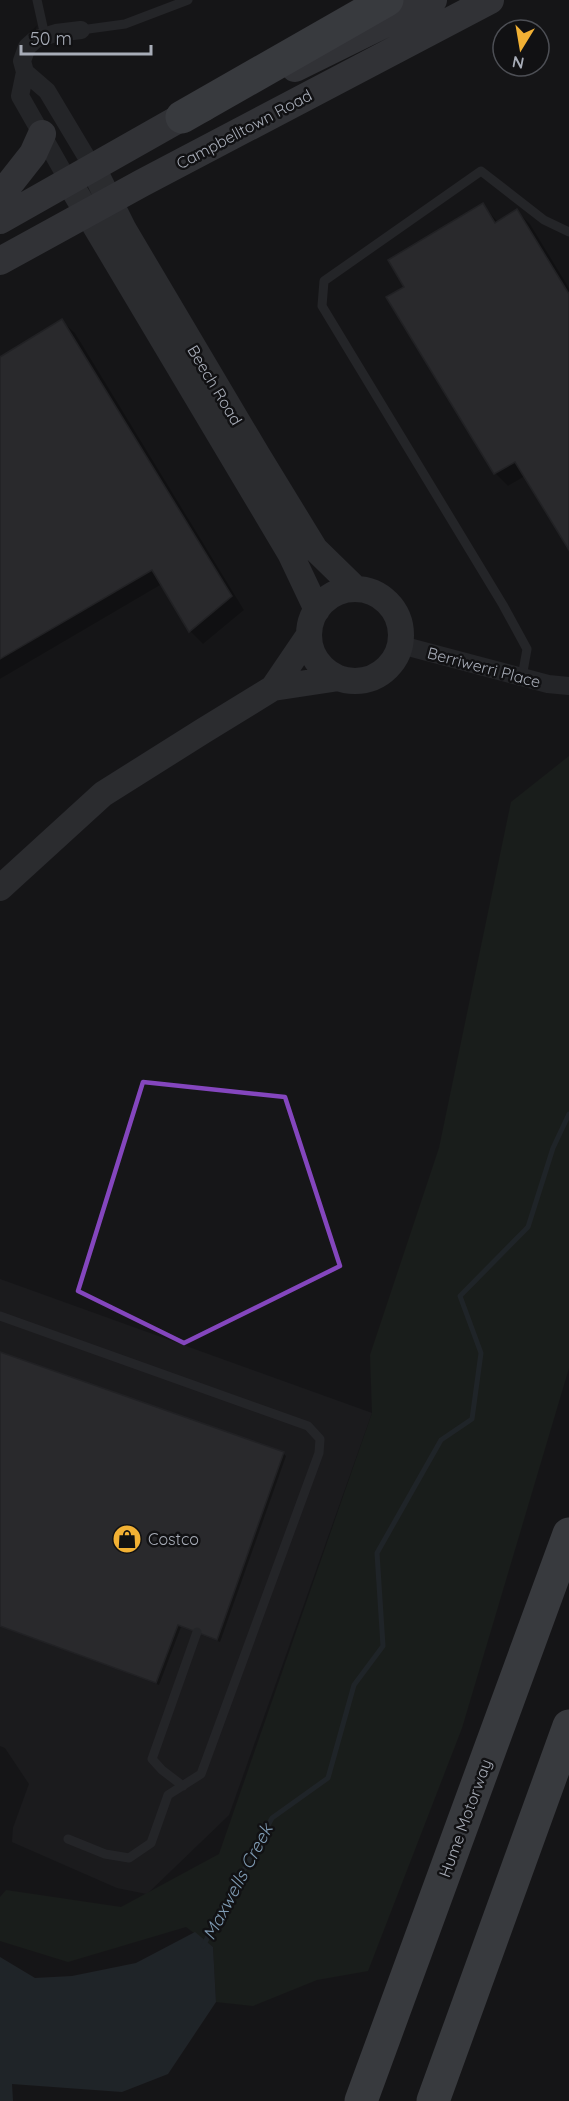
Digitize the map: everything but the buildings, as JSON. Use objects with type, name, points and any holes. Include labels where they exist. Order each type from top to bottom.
[{"type":"highway","points":[[182,117],[387,0]]},
{"type":"highway","name":"Hume Motorway","points":[[361,2101],[569,1534]]},
{"type":"highway","points":[[433,2101],[569,1726]]},
{"type":"main road","name":"Campbelltown Road","points":[[0,220],[182,117],[320,57],[433,0]]},
{"type":"main road","name":"Campbelltown Road","points":[[0,261],[98,206],[490,0]]},
{"type":"main road","points":[[0,196],[33,154],[42,134]]},
{"type":"main road","name":"Beech Road","points":[[81,175],[290,553],[317,610]]},
{"type":"main road","name":"Beech Road","points":[[98,206],[206,369],[315,549],[356,589]]},
{"type":"main road","points":[[0,888],[103,794],[273,688],[339,678],[355,681],[370,679],[384,671],[395,660],[401,645],[402,632],[399,618],[392,606],[382,597],[369,591],[356,589],[341,591],[327,598],[311,622],[309,635],[311,649],[327,671],[339,678]]},
{"type":"main road","points":[[273,688],[309,635]]},
{"type":"street","points":[[81,30],[45,36],[36,39],[27,47],[22,61],[25,72],[20,96],[42,134],[81,175]]},
{"type":"street","points":[[25,72],[46,91],[81,175]]},
{"type":"street","name":"Berriwerri Place","points":[[401,645],[548,684],[569,686]]},
{"type":"lane","points":[[37,0],[45,36]]},
{"type":"lane","points":[[81,30],[125,24],[188,0]]},
{"type":"lane","points":[[522,677],[527,648],[322,306],[324,280],[481,171],[544,220],[569,232]]},
{"type":"lane","points":[[0,1316],[308,1426],[320,1439],[320,1453],[201,1774],[168,1795],[151,1844],[129,1858],[105,1854],[68,1839]]},
{"type":"lane","points":[[183,1786],[152,1759],[198,1632]]},
{"type":"highlighted area","points":[[143,1082],[285,1097],[340,1266],[184,1343],[78,1291]]},
{"type":"shaded area","points":[[569,756],[569,1368],[462,1728],[368,1971],[317,1980],[253,2006],[216,2002],[213,1947],[186,1927],[68,1962],[0,1941],[0,1897],[6,1890],[121,1907],[219,1854],[372,1413],[370,1355],[439,1148],[511,802]]},
{"type":"shaded area","points":[[0,1279],[372,1413],[229,1815],[147,1894],[117,1888],[12,1842],[13,1828],[29,1784],[5,1748],[0,1746]]},
{"type":"shaded area","points":[[195,1932],[213,1947],[216,2002],[168,2074],[122,2092],[12,2084],[13,2101],[0,2101],[0,1957],[35,1978],[72,1976],[136,1963]]},
{"type":"waterway","name":"Maxwells Creek","points":[[203,1946],[272,1818],[328,1778],[354,1685],[383,1646],[377,1553],[441,1440],[472,1419],[481,1353],[460,1296],[528,1227],[553,1148],[569,1114]]},
{"type":"place","name":"Costco","points":[[127,1539]]}]
